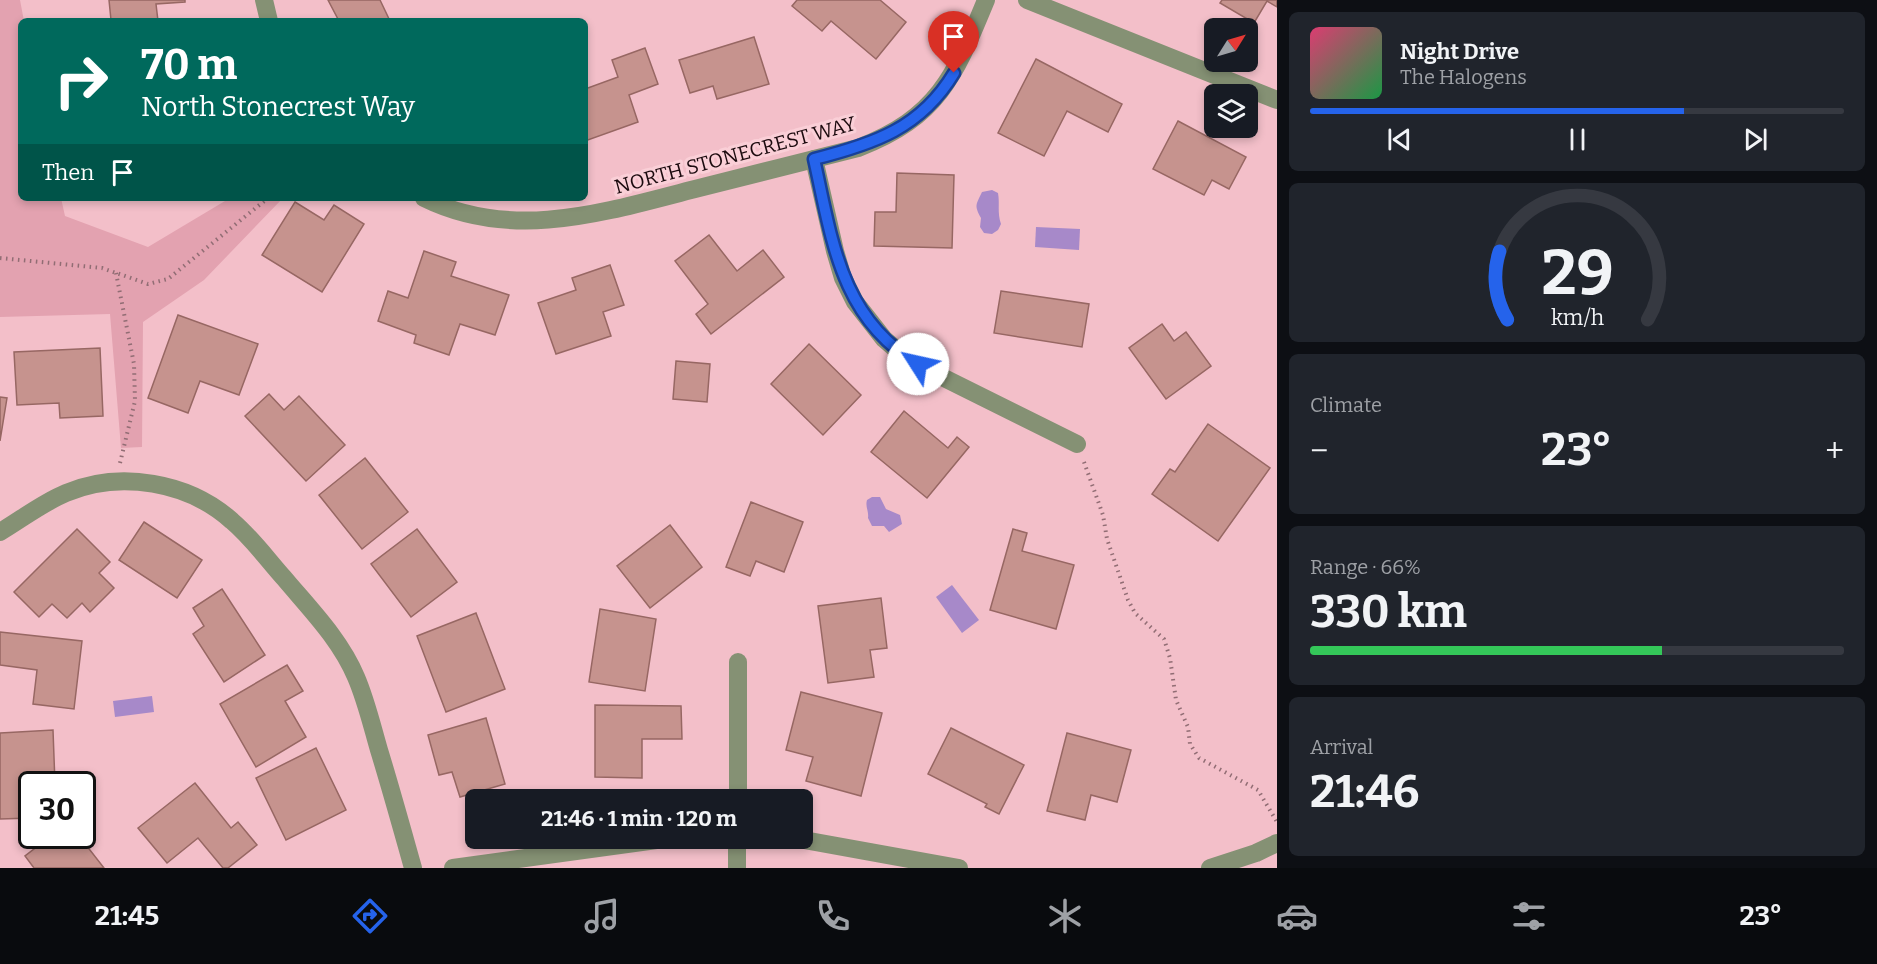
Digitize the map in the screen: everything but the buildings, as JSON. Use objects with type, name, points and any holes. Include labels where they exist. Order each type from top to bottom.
[{"type":"street","points":[[264,0],[268,18]]},
{"type":"street","name":"NORTH STONECREST WAY","points":[[430,201],[482,217],[529,222],[592,216],[858,148],[885,138],[908,124],[929,106],[947,85],[961,61],[986,0]]},
{"type":"street","points":[[1027,0],[1277,100]]},
{"type":"street","points":[[814,159],[843,278],[855,302],[884,339],[905,357],[930,371],[1077,444]]},
{"type":"street","points":[[0,532],[42,504],[69,492],[96,484],[115,483],[154,484],[182,491],[208,503],[232,520],[252,540],[327,629],[347,659],[365,702],[413,868]]},
{"type":"street","points":[[738,662],[738,789]]},
{"type":"street","points":[[813,842],[959,868]]},
{"type":"street","points":[[1210,868],[1256,853],[1277,843]]},
{"type":"street","points":[[453,868],[590,849]]},
{"type":"street","points":[[737,849],[737,868]]},
{"type":"path","points":[[0,258],[59,263],[116,272],[148,284],[168,279],[263,201]]},
{"type":"path","points":[[115,483],[135,401],[134,364],[116,272]]},
{"type":"path","points":[[1077,444],[1103,515],[1107,539],[1128,600],[1135,613],[1164,639],[1170,658],[1176,700],[1188,727],[1190,744],[1199,758],[1258,790],[1277,822]]},
{"type":"shaded area","points":[[0,0],[20,0],[23,18],[18,18],[18,201],[62,201],[65,216],[148,247],[225,201],[280,201],[204,280],[143,322],[142,447],[121,448],[110,314],[0,317]]},
{"type":"shaded area","points":[[992,190],[998,193],[1001,224],[992,234],[984,233],[980,227],[981,218],[977,205],[982,192]]},
{"type":"shaded area","points":[[1036,227],[1080,229],[1079,250],[1035,247]]},
{"type":"shaded area","points":[[880,497],[886,509],[900,515],[902,524],[889,532],[884,526],[872,526],[866,505],[867,500]]},
{"type":"shaded area","points":[[952,585],[979,620],[962,633],[936,597]]},
{"type":"shaded area","points":[[152,696],[154,712],[115,717],[113,701]]},
{"type":"route","points":[[918,364],[905,357],[884,339],[855,302],[843,278],[835,251],[814,159],[858,148],[885,138],[908,124],[929,106],[954,73]]}]
